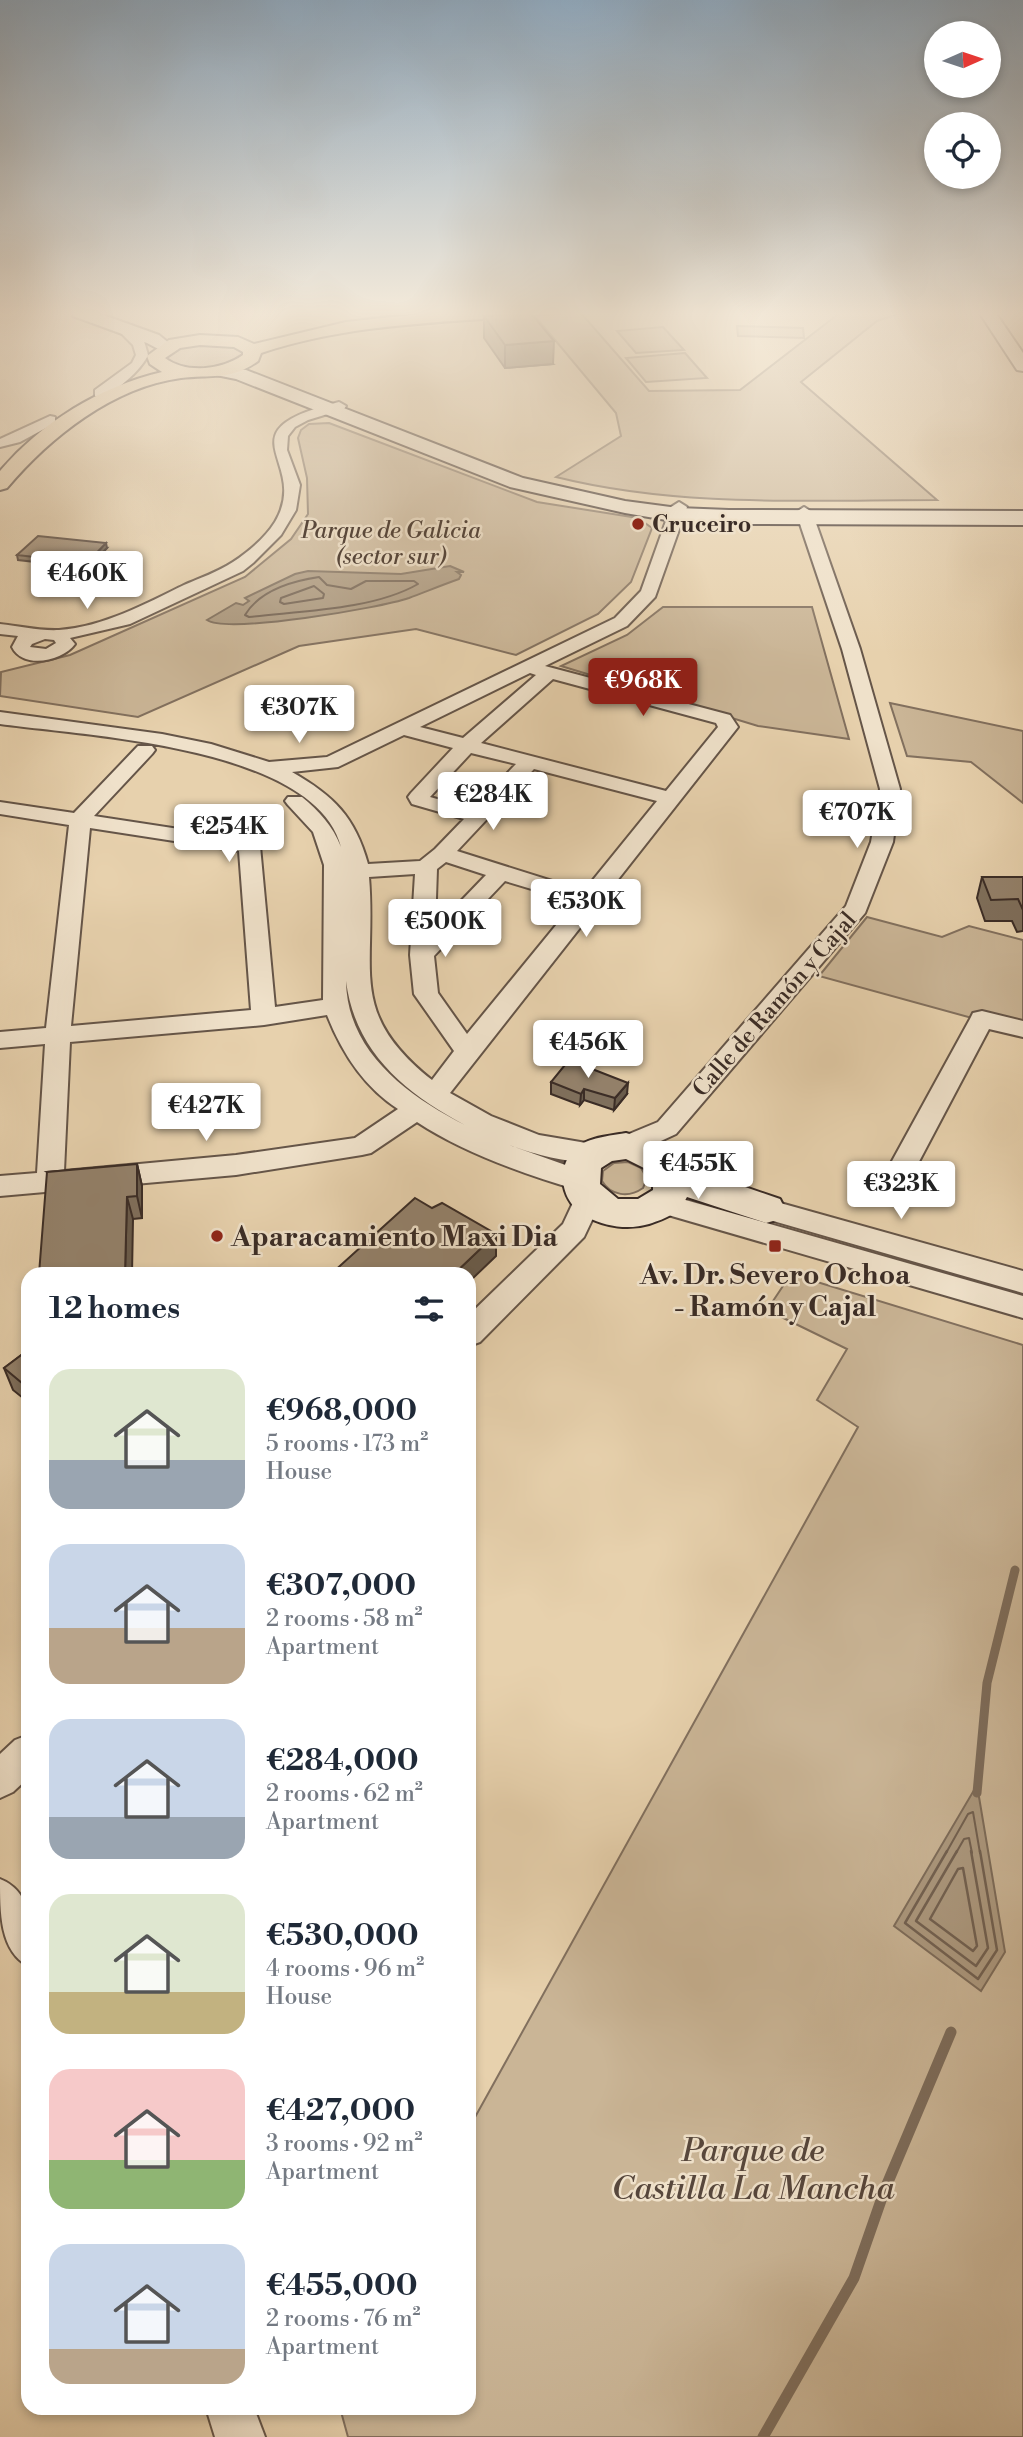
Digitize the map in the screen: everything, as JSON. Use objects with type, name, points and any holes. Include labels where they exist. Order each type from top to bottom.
[{"type":"highway","points":[[0,462],[20,442],[42,426]]},
{"type":"highway","points":[[0,484],[15,464],[41,439],[61,426]]},
{"type":"street","points":[[0,443],[15,439],[39,426]]},
{"type":"street","points":[[0,629],[52,635],[124,621],[237,567],[265,544],[283,521],[291,502],[292,484],[279,447],[280,437],[290,426]]},
{"type":"street","points":[[377,426],[517,483],[570,496],[678,511],[1023,518]]},
{"type":"street","points":[[270,768],[331,763],[621,622],[649,593],[678,511]]},
{"type":"street","points":[[805,515],[1023,511]]},
{"type":"street","name":"Calle de Ramón y Cajal","points":[[476,1326],[592,1182],[667,1128],[857,908],[882,842],[890,789],[851,649],[805,515]]},
{"type":"street","points":[[0,1186],[236,1165],[362,1146],[425,1102],[728,727],[727,722],[527,667]]},
{"type":"street","points":[[478,817],[419,800],[418,797],[467,745],[549,673]]},
{"type":"street","points":[[0,718],[211,750],[270,768],[313,793],[328,806],[346,830],[358,871],[358,983],[361,1004],[375,1035],[425,1102],[469,1139],[592,1182],[651,1153],[667,1182],[1023,1307]]},
{"type":"street","points":[[0,728],[197,759],[245,772],[295,801],[327,836],[334,862],[336,1006],[348,1037],[376,1075],[425,1102],[533,1143],[592,1182],[597,1206],[623,1214],[650,1209],[667,1182],[664,1148],[667,1128]]},
{"type":"street","points":[[404,729],[672,799]]},
{"type":"street","points":[[50,1182],[58,1035],[80,819],[145,750]]},
{"type":"street","points":[[467,1051],[426,994],[422,955],[434,860],[529,762]]},
{"type":"street","points":[[313,793],[331,763]]},
{"type":"street","points":[[0,808],[249,846],[264,1017]]},
{"type":"street","points":[[358,871],[434,860],[500,873],[590,900]]},
{"type":"street","points":[[422,955],[500,873]]},
{"type":"street","points":[[0,1040],[264,1017],[336,1006]]},
{"type":"street","points":[[894,1182],[982,1019],[1023,1029]]},
{"type":"street","points":[[667,1182],[1023,1282]]},
{"type":"street","points":[[0,1779],[21,1760]]},
{"type":"street","points":[[0,1899],[21,1934]]},
{"type":"street","points":[[232,2415],[240,2437]]},
{"type":"green space","name":"Parque de Galicia (sector sur)","points":[[307,426],[336,426],[537,502],[638,518],[652,528],[631,582],[598,614],[516,655],[416,629],[299,646],[138,717],[0,696],[1,672],[70,655],[245,577],[291,539],[308,514],[307,478],[298,438],[301,430]]},
{"type":"green space","points":[[619,426],[851,426],[937,500],[793,501],[698,498],[650,494],[556,477],[621,436]]},
{"type":"green space","points":[[663,607],[812,607],[849,739],[758,726],[561,666],[627,635]]},
{"type":"green space","points":[[890,703],[1023,731],[1023,803],[971,762],[907,756]]},
{"type":"green space","points":[[867,917],[942,937],[969,926],[1023,940],[1023,1032],[819,976]]},
{"type":"green space","points":[[628,1162],[641,1168],[647,1178],[643,1188],[626,1194],[610,1190],[602,1181],[603,1171],[614,1163]]},
{"type":"green space","name":"Parque de Castilla La Mancha","points":[[791,1274],[1023,1345],[1023,2437],[348,2437],[342,2415],[476,2415],[476,2115],[858,1427],[817,1400],[847,1349],[767,1310]]},
{"type":"water","points":[[450,566],[464,572],[457,572],[461,575],[459,579],[393,602],[272,622],[243,624],[207,620],[236,603],[243,605],[249,601],[245,598],[295,574],[308,571],[401,574]]},
{"type":"water","points":[[977,1785],[1005,1952],[981,1991],[894,1926]]},
{"type":"building","points":[[38,536],[106,543],[87,563],[17,555]]},
{"type":"building","points":[[982,877],[1023,877],[1023,910],[1018,899],[991,900]]},
{"type":"building","points":[[569,1060],[628,1083],[615,1098],[584,1089],[581,1094],[551,1082]]},
{"type":"building","points":[[137,1164],[137,1196],[127,1197],[125,1267],[40,1267],[47,1172]]},
{"type":"building","points":[[415,1198],[432,1208],[442,1203],[496,1234],[461,1267],[339,1267]]},
{"type":"building","points":[[21,1355],[21,1382],[4,1368]]},
{"type":"waterway","points":[[977,1793],[987,1683],[1015,1570]]},
{"type":"waterway","points":[[763,2437],[854,2278],[885,2189],[951,2032]]},
{"type":"place","name":"Cruceiro","points":[[638,524]]},
{"type":"place","name":"Aparacamiento Maxi Dia","points":[[217,1236]]},
{"type":"place","name":"Av. Dr. Severo Ochoa - Ramón y Cajal","points":[[775,1246]]}]
